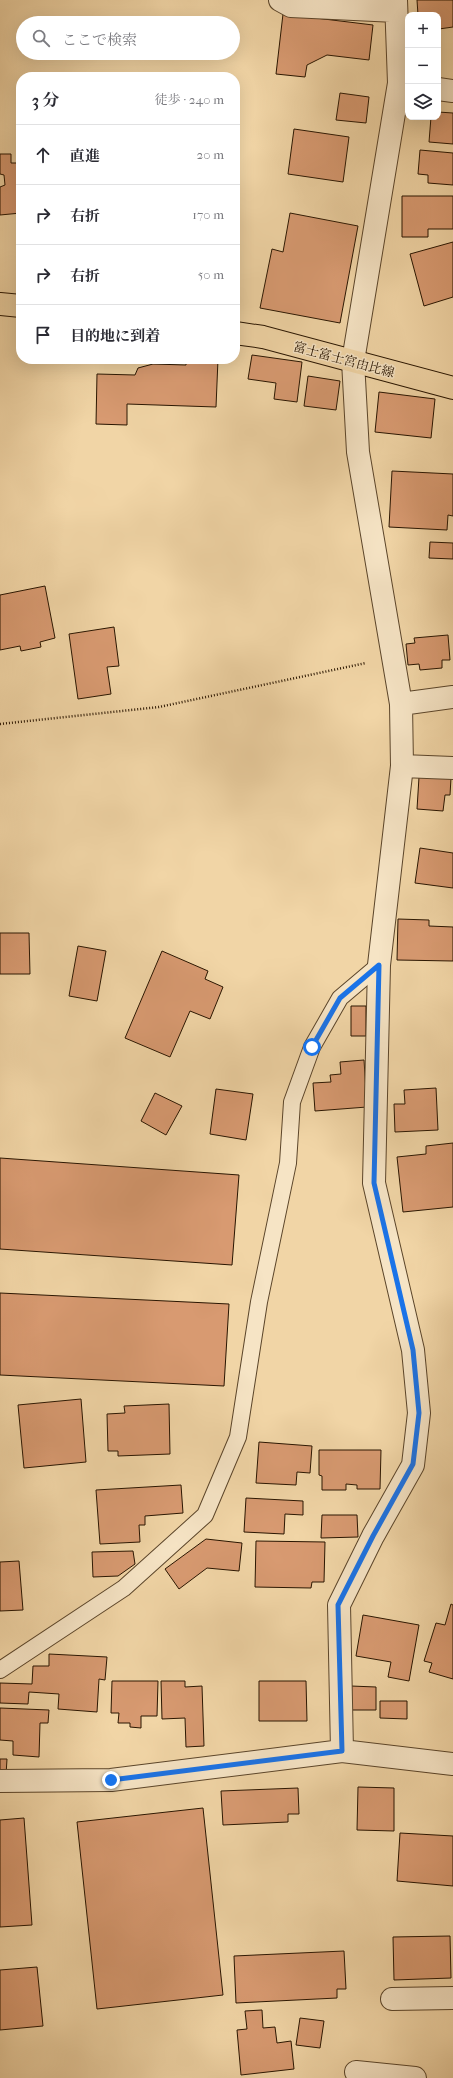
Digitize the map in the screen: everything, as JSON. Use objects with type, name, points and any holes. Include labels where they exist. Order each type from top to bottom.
[{"type":"main road","points":[[0,304],[16,306]]},
{"type":"main road","name":"富士富士宮由比線","points":[[240,334],[263,337],[453,388]]},
{"type":"street","points":[[280,0],[290,6],[396,6],[404,83],[354,361],[358,452],[401,704],[402,766],[379,965],[374,1183],[413,1350],[419,1413],[413,1464],[373,1536],[338,1605],[342,1751]]},
{"type":"street","points":[[441,89],[453,91]]},
{"type":"street","points":[[401,704],[453,697]]},
{"type":"street","points":[[402,766],[453,768]]},
{"type":"street","points":[[0,1781],[111,1780],[342,1751],[453,1764]]},
{"type":"street","points":[[392,1999],[453,1998]]},
{"type":"street","points":[[356,2072],[415,2078]]},
{"type":"lane","points":[[0,1670],[124,1588],[204,1515],[238,1437],[259,1302],[288,1163],[292,1102],[312,1047],[340,998],[379,965]]},
{"type":"path","points":[[0,724],[159,707],[393,657]]},
{"type":"building","points":[[417,0],[453,0],[453,27],[441,29],[441,12],[418,12]]},
{"type":"building","points":[[283,14],[373,25],[369,60],[327,55],[307,65],[305,77],[276,74]]},
{"type":"building","points":[[340,93],[369,97],[366,123],[336,120]]},
{"type":"building","points":[[441,112],[453,113],[453,144],[429,142],[431,120],[441,120]]},
{"type":"building","points":[[294,129],[349,137],[343,182],[288,174]]},
{"type":"building","points":[[420,150],[453,153],[453,185],[428,183],[428,175],[418,174]]},
{"type":"building","points":[[0,154],[11,154],[11,163],[16,163],[16,213],[0,215],[0,187],[5,185],[4,175],[0,174]]},
{"type":"building","points":[[402,196],[453,196],[453,229],[428,229],[428,237],[402,237]]},
{"type":"building","points":[[290,213],[358,226],[340,323],[260,308],[272,249],[283,252]]},
{"type":"building","points":[[453,242],[453,297],[424,306],[410,254]]},
{"type":"building","points":[[252,355],[302,362],[297,402],[274,399],[276,383],[248,379]]},
{"type":"building","points":[[153,364],[218,364],[216,407],[127,404],[127,425],[96,424],[97,374],[135,375],[138,368]]},
{"type":"building","points":[[308,376],[340,381],[336,410],[304,406]]},
{"type":"building","points":[[379,392],[435,399],[431,438],[375,432]]},
{"type":"building","points":[[392,471],[453,474],[453,516],[448,515],[447,530],[389,527]]},
{"type":"building","points":[[430,542],[453,543],[453,559],[429,558]]},
{"type":"building","points":[[45,586],[55,638],[40,642],[41,647],[21,651],[20,646],[0,650],[0,595]]},
{"type":"building","points":[[114,627],[119,666],[107,667],[111,694],[78,699],[69,634]]},
{"type":"building","points":[[448,635],[450,660],[442,660],[442,668],[420,670],[419,664],[408,665],[406,644],[415,643],[414,638]]},
{"type":"building","points":[[419,777],[451,778],[450,795],[445,795],[443,811],[417,809]]},
{"type":"building","points":[[420,848],[453,853],[453,888],[415,883]]},
{"type":"building","points":[[398,919],[429,920],[429,926],[453,927],[453,961],[397,960]]},
{"type":"building","points":[[0,933],[29,933],[30,974],[0,974]]},
{"type":"building","points":[[78,946],[106,951],[97,1001],[69,996]]},
{"type":"building","points":[[162,951],[208,971],[205,979],[223,987],[210,1019],[190,1011],[170,1057],[125,1038]]},
{"type":"building","points":[[351,1006],[366,1006],[366,1036],[351,1036]]},
{"type":"building","points":[[364,1060],[367,1107],[315,1111],[313,1083],[331,1082],[330,1075],[341,1074],[340,1062]]},
{"type":"building","points":[[436,1088],[438,1130],[395,1132],[394,1104],[405,1104],[404,1090]]},
{"type":"building","points":[[216,1089],[253,1094],[246,1140],[210,1134]]},
{"type":"building","points":[[155,1093],[182,1106],[166,1135],[141,1121]]},
{"type":"building","points":[[453,1143],[453,1207],[403,1212],[397,1157],[426,1154],[426,1146]]},
{"type":"building","points":[[0,1158],[239,1175],[232,1265],[0,1249]]},
{"type":"building","points":[[0,1293],[229,1304],[224,1386],[0,1375]]},
{"type":"building","points":[[81,1399],[86,1462],[24,1468],[18,1405]]},
{"type":"building","points":[[169,1404],[170,1454],[118,1456],[118,1451],[108,1451],[107,1414],[125,1413],[124,1406]]},
{"type":"building","points":[[259,1442],[312,1446],[310,1473],[297,1472],[296,1485],[256,1483]]},
{"type":"building","points":[[319,1450],[381,1450],[380,1489],[357,1489],[357,1485],[346,1484],[346,1490],[322,1490],[322,1476],[319,1475]]},
{"type":"building","points":[[181,1485],[183,1513],[145,1516],[145,1525],[139,1525],[140,1542],[100,1544],[96,1490]]},
{"type":"building","points":[[246,1498],[303,1501],[303,1515],[285,1514],[284,1534],[244,1532]]},
{"type":"building","points":[[322,1515],[357,1515],[358,1537],[321,1538]]},
{"type":"building","points":[[206,1539],[242,1543],[239,1571],[207,1568],[179,1589],[165,1569]]},
{"type":"building","points":[[256,1541],[325,1542],[324,1582],[312,1582],[311,1588],[255,1587]]},
{"type":"building","points":[[133,1551],[135,1564],[118,1576],[93,1577],[92,1552]]},
{"type":"building","points":[[19,1561],[23,1610],[0,1611],[0,1562]]},
{"type":"building","points":[[451,1604],[453,1605],[453,1679],[429,1672],[432,1663],[424,1661],[436,1623],[445,1625]]},
{"type":"building","points":[[363,1615],[419,1625],[409,1681],[388,1677],[391,1662],[356,1656]]},
{"type":"building","points":[[49,1654],[107,1657],[105,1680],[99,1679],[97,1712],[58,1709],[59,1694],[29,1692],[28,1704],[0,1703],[0,1683],[32,1684],[33,1666],[49,1666]]},
{"type":"building","points":[[112,1681],[158,1681],[157,1716],[141,1716],[141,1728],[130,1727],[130,1723],[118,1723],[119,1713],[111,1713]]},
{"type":"building","points":[[161,1681],[185,1681],[185,1687],[202,1686],[204,1746],[186,1747],[185,1718],[162,1719]]},
{"type":"building","points":[[259,1681],[306,1681],[307,1721],[259,1721]]},
{"type":"building","points":[[351,1686],[376,1687],[376,1710],[350,1710]]},
{"type":"building","points":[[380,1701],[407,1701],[407,1719],[380,1718]]},
{"type":"building","points":[[0,1708],[49,1710],[48,1723],[40,1723],[39,1757],[13,1755],[13,1741],[0,1740]]},
{"type":"building","points":[[0,1759],[7,1759],[6,1775],[0,1775]]},
{"type":"building","points":[[358,1787],[394,1788],[394,1831],[357,1830]]},
{"type":"building","points":[[298,1788],[299,1814],[288,1814],[288,1822],[223,1825],[221,1791]]},
{"type":"building","points":[[203,1808],[223,1995],[97,2009],[77,1822]]},
{"type":"building","points":[[24,1818],[32,1925],[0,1927],[0,1820]]},
{"type":"building","points":[[400,1833],[453,1836],[453,1886],[397,1881]]},
{"type":"building","points":[[450,1936],[451,1978],[394,1980],[393,1937]]},
{"type":"building","points":[[344,1951],[346,1989],[337,1989],[337,1998],[236,2003],[234,1956]]},
{"type":"building","points":[[37,1967],[43,2026],[0,2030],[0,1970]]},
{"type":"building","points":[[262,2010],[263,2028],[275,2027],[277,2043],[291,2041],[294,2069],[241,2075],[237,2030],[247,2029],[245,2011]]},
{"type":"building","points":[[300,2018],[324,2021],[320,2048],[296,2045]]},
{"type":"route","points":[[111,1780],[342,1751],[338,1605],[373,1536],[413,1464],[419,1413],[413,1350],[374,1183],[379,965],[340,998],[312,1047]]}]
